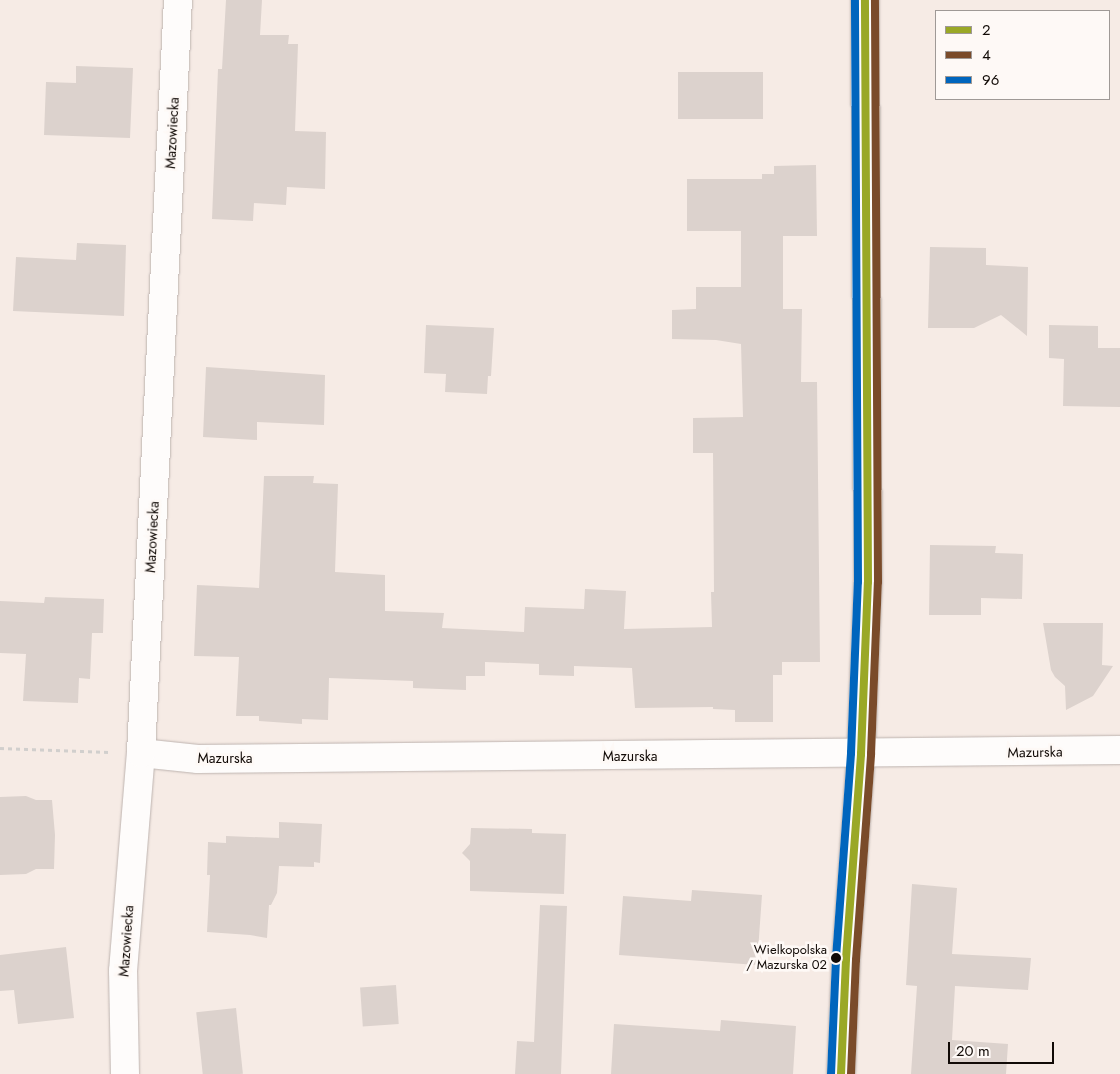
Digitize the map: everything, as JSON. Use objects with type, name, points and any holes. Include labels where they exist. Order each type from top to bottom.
[{"type":"street","name":"Mazowiecka","points":[[125,1074],[123,971],[141,753],[178,0]]},
{"type":"street","points":[[841,1074],[846,959],[861,754],[868,582],[865,0]]},
{"type":"street","name":"Mazurska","points":[[141,753],[198,759],[1120,750]]},
{"type":"path","points":[[0,748],[141,753]]},
{"type":"building","points":[[226,0],[262,0],[260,35],[289,35],[288,44],[298,44],[295,131],[326,132],[325,189],[287,187],[286,205],[254,203],[253,221],[212,219],[218,69],[222,69]]},
{"type":"building","points":[[76,66],[133,68],[130,138],[44,135],[46,82],[76,83]]},
{"type":"building","points":[[678,72],[763,72],[763,119],[678,119]]},
{"type":"building","points":[[816,165],[817,236],[783,236],[783,309],[802,309],[801,382],[817,382],[820,662],[782,662],[782,675],[773,675],[773,722],[735,722],[735,710],[713,709],[713,707],[635,708],[632,668],[574,666],[574,676],[539,675],[539,664],[485,662],[485,676],[466,676],[466,690],[413,688],[413,681],[329,678],[328,720],[302,719],[302,724],[259,721],[259,716],[236,716],[239,657],[194,656],[197,585],[259,588],[264,476],[314,476],[313,483],[338,484],[335,572],[385,575],[385,611],[444,613],[442,628],[524,632],[525,607],[584,609],[585,589],[626,591],[624,629],[712,627],[711,592],[714,592],[713,453],[693,453],[693,418],[743,417],[741,344],[716,340],[672,339],[672,310],[696,309],[696,287],[741,287],[741,231],[687,231],[687,179],[762,179],[762,174],[774,174],[774,166]]},
{"type":"building","points":[[77,243],[126,245],[124,316],[13,311],[16,257],[76,260]]},
{"type":"building","points":[[930,247],[986,248],[986,265],[1028,267],[1027,336],[1001,315],[974,328],[928,328]]},
{"type":"building","points":[[426,325],[494,328],[491,376],[488,376],[487,394],[445,392],[446,374],[424,373]]},
{"type":"building","points":[[1049,325],[1098,326],[1098,348],[1120,348],[1120,407],[1063,406],[1064,359],[1049,358]]},
{"type":"building","points":[[206,367],[325,375],[324,425],[257,422],[257,440],[203,437]]},
{"type":"building","points":[[930,545],[996,546],[995,553],[1023,554],[1022,599],[981,598],[981,615],[929,615]]},
{"type":"building","points":[[45,597],[104,599],[103,633],[92,633],[90,679],[79,678],[78,703],[23,701],[26,654],[0,653],[0,601],[44,603]]},
{"type":"building","points":[[1043,623],[1103,623],[1102,665],[1113,666],[1093,696],[1066,710],[1065,686],[1055,677],[1051,670]]},
{"type":"building","points":[[26,796],[36,800],[52,800],[55,835],[54,869],[36,869],[26,874],[0,875],[0,797]]},
{"type":"building","points":[[279,822],[322,824],[320,863],[314,862],[314,867],[279,866],[277,893],[271,905],[269,905],[267,938],[207,932],[210,875],[207,875],[208,842],[226,843],[226,836],[279,838]]},
{"type":"building","points":[[471,828],[532,829],[532,833],[566,834],[564,894],[470,891],[470,861],[462,853],[470,844]]},
{"type":"building","points":[[912,884],[957,888],[952,954],[1031,958],[1028,990],[955,986],[952,1040],[1008,1044],[1006,1074],[911,1074],[917,986],[906,985]]},
{"type":"building","points":[[692,890],[762,895],[757,965],[619,955],[623,896],[691,901]]},
{"type":"building","points":[[540,905],[567,906],[561,1074],[515,1074],[517,1041],[534,1042]]},
{"type":"building","points":[[66,947],[74,1018],[18,1024],[14,990],[0,991],[0,955]]},
{"type":"building","points":[[396,985],[399,1024],[363,1026],[360,988]]},
{"type":"building","points":[[236,1008],[243,1074],[203,1074],[196,1012]]},
{"type":"building","points":[[721,1020],[796,1026],[793,1074],[611,1074],[614,1024],[720,1031]]},
{"type":"transit line","name":"96","points":[[831,1074],[836,958],[851,753],[858,582],[855,0]]},
{"type":"transit line","name":"2","points":[[841,1074],[846,959],[861,754],[868,582],[865,0]]},
{"type":"transit line","name":"4","points":[[851,1074],[856,960],[871,754],[878,582],[875,0]]},
{"type":"place","name":"Wielkopolska / Mazurska 02","points":[[836,958]]}]
